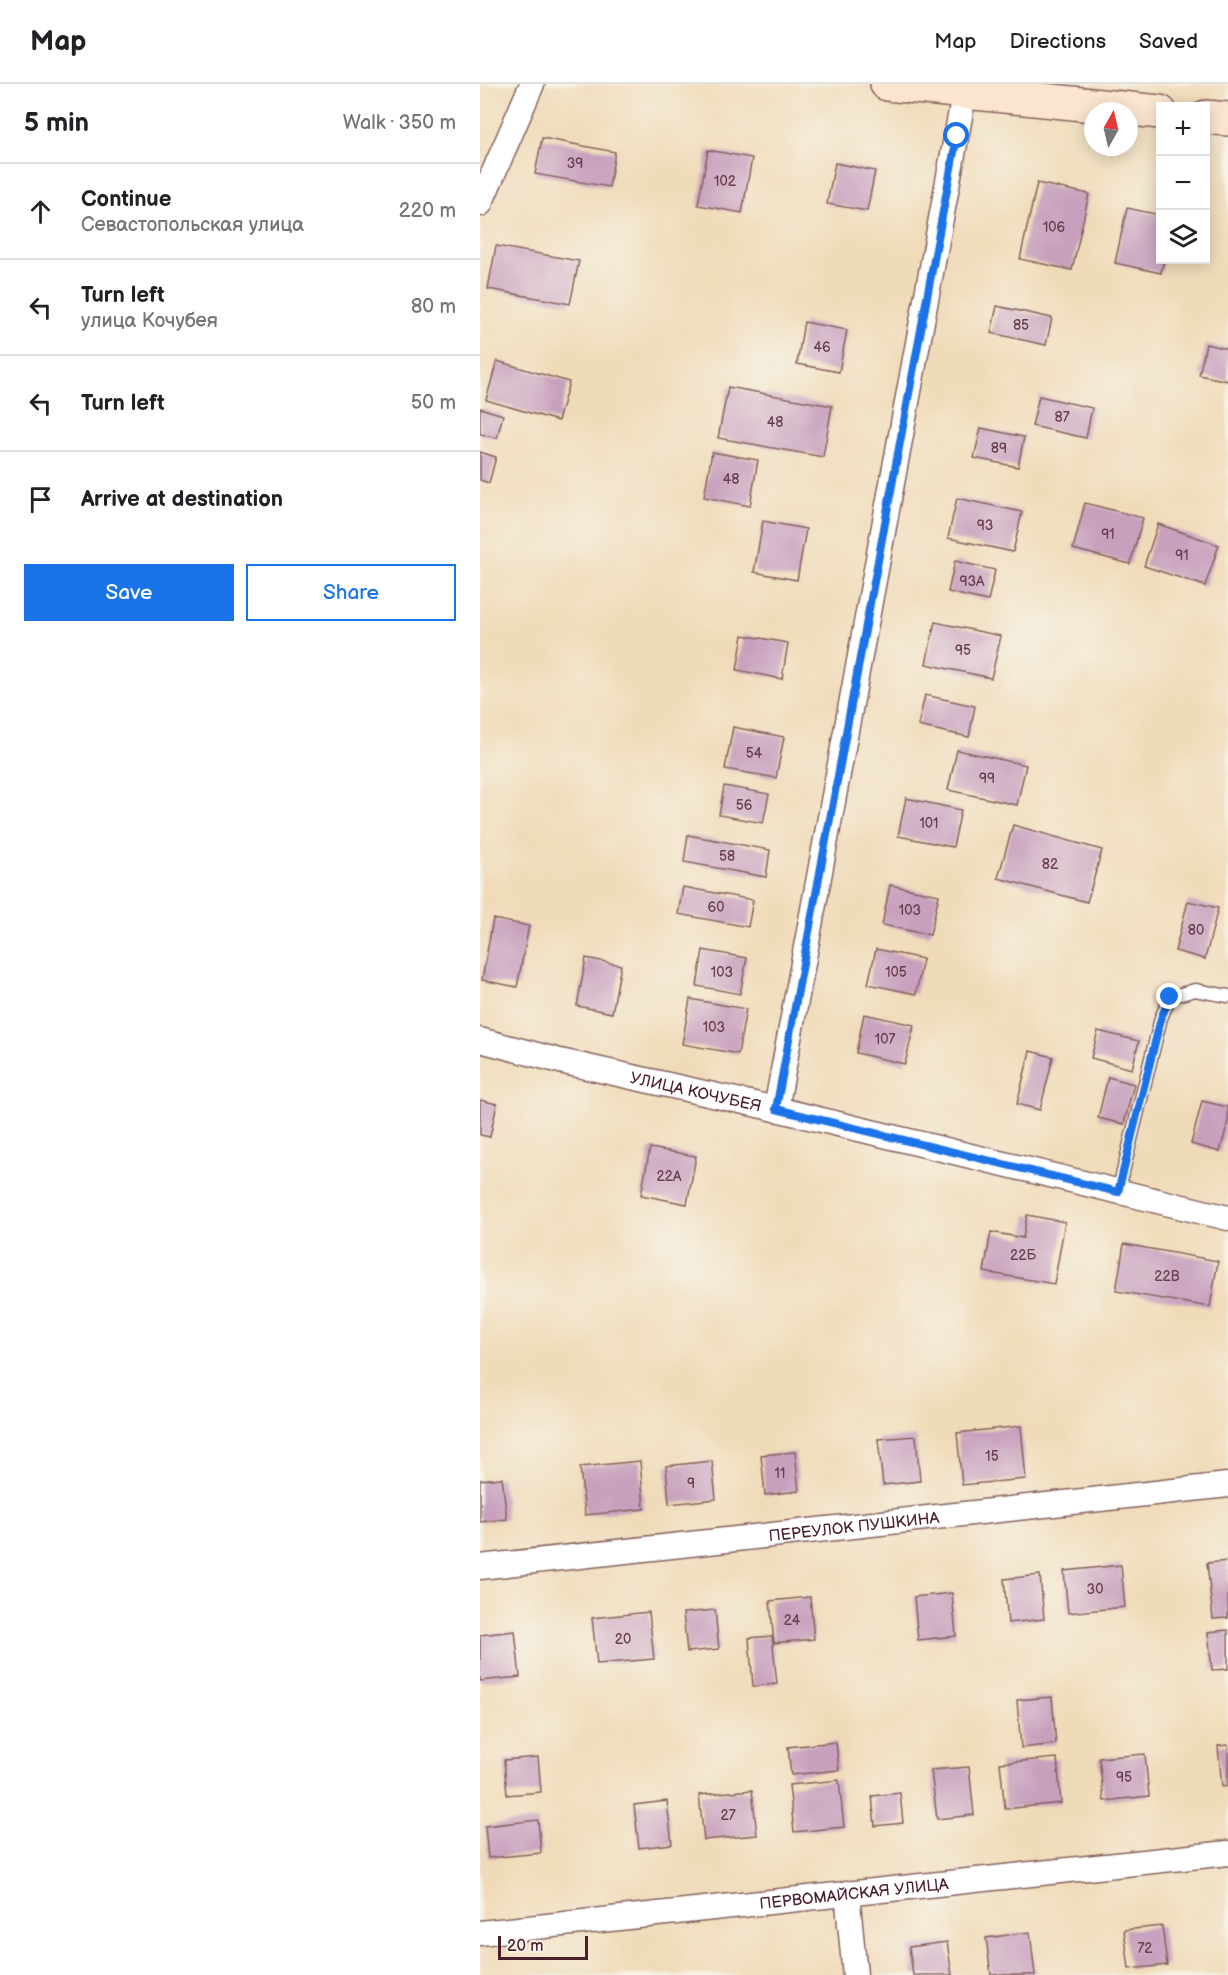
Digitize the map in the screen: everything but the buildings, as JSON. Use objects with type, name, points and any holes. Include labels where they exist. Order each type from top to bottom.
[{"type":"main road","points":[[887,84],[966,88],[1156,111]]},
{"type":"main road","points":[[1210,117],[1228,119]]},
{"type":"street","points":[[480,204],[532,84]]},
{"type":"street","points":[[776,1109],[966,88]]},
{"type":"street","name":"УЛИЦА КОЧУБЕЯ","points":[[480,1040],[560,1061],[776,1109],[1228,1218]]},
{"type":"street","name":"ПЕРЕУЛОК ПУШКИНА","points":[[480,1567],[1228,1485]]},
{"type":"street","name":"ПЕРВОМАЙСКАЯ УЛИЦА","points":[[480,1933],[1228,1853]]},
{"type":"street","points":[[847,1893],[855,1975]]},
{"type":"lane","points":[[1118,1192],[1161,1018],[1170,997],[1195,990],[1228,996]]},
{"type":"route","points":[[957,136],[776,1109],[1118,1192],[1161,1018],[1170,997]]}]
